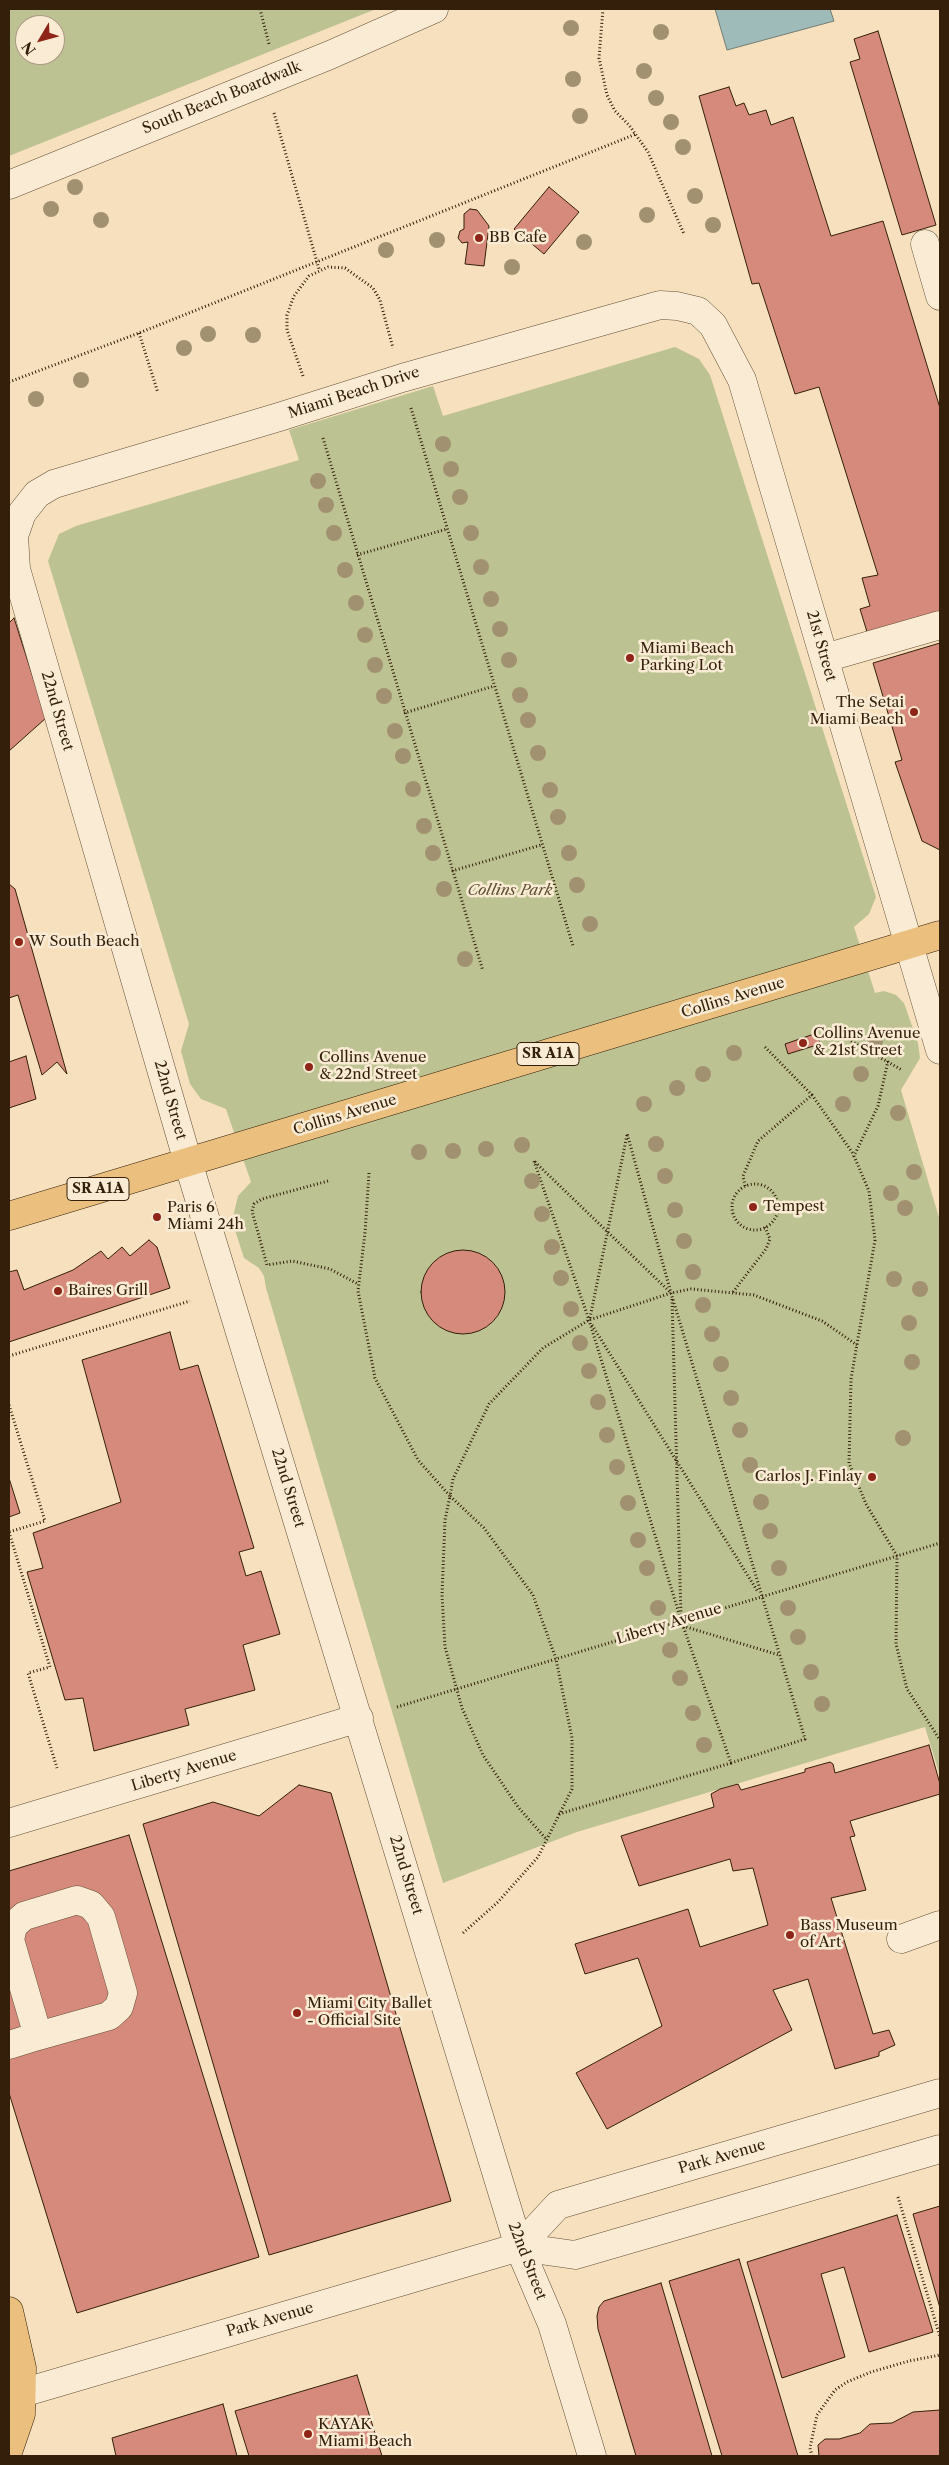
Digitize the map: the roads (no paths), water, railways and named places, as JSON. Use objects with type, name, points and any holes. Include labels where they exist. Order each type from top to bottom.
[{"type":"main road","name":"Collins Avenue","points":[[9,1216],[940,935]]},
{"type":"main road","points":[[9,2312],[13,2344],[22,2368],[21,2414],[11,2445]]},
{"type":"street","name":"South Beach Boardwalk","points":[[9,185],[274,77],[434,9]]},
{"type":"street","points":[[925,244],[940,296]]},
{"type":"street","name":"Miami Beach Drive","points":[[16,507],[54,484],[280,417],[402,378],[660,305],[677,306],[698,311]]},
{"type":"street","name":"21st Street","points":[[698,311],[713,325],[742,380],[940,1050]]},
{"type":"street","name":"22nd Street","points":[[16,507],[14,536],[16,568],[188,1162],[519,2247],[552,2324],[592,2456]]},
{"type":"street","points":[[824,658],[940,625]]},
{"type":"street","name":"Liberty Avenue","points":[[9,1823],[359,1718]]},
{"type":"street","points":[[9,2045],[109,2016],[119,2007],[123,1993],[101,1917],[91,1905],[77,1900],[24,1916],[13,1926],[10,1940],[38,2036]]},
{"type":"street","points":[[901,1939],[940,1925]]},
{"type":"street","name":"Park Avenue","points":[[519,2247],[558,2205],[940,2093]]},
{"type":"street","name":"Park Avenue","points":[[22,2393],[519,2247],[575,2255],[940,2149]]},
{"type":"water","points":[[715,9],[830,9],[834,21],[727,50]]},
{"type":"place","name":"BB Cafe","points":[[479,238]]},
{"type":"place","name":"Miami Beach Parking Lot","points":[[630,658]]},
{"type":"place","name":"The Setai Miami Beach","points":[[914,712]]},
{"type":"place","name":"W South Beach","points":[[19,942]]},
{"type":"place","name":"Collins Avenue & 21st Street","points":[[803,1043]]},
{"type":"place","name":"Collins Avenue & 22nd Street","points":[[309,1067]]},
{"type":"place","name":"Tempest","points":[[753,1207]]},
{"type":"place","name":"Paris 6 Miami 24h","points":[[157,1217]]},
{"type":"place","name":"Baires Grill","points":[[58,1291]]},
{"type":"place","name":"Carlos J. Finlay","points":[[872,1477]]},
{"type":"place","name":"Bass Museum of Art","points":[[790,1935]]},
{"type":"place","name":"Miami City Ballet - Official Site","points":[[297,2013]]},
{"type":"place","name":"KAYAK Miami Beach","points":[[308,2434]]},
{"type":"park label","name":"Collins Park","points":[[510,891]]}]
